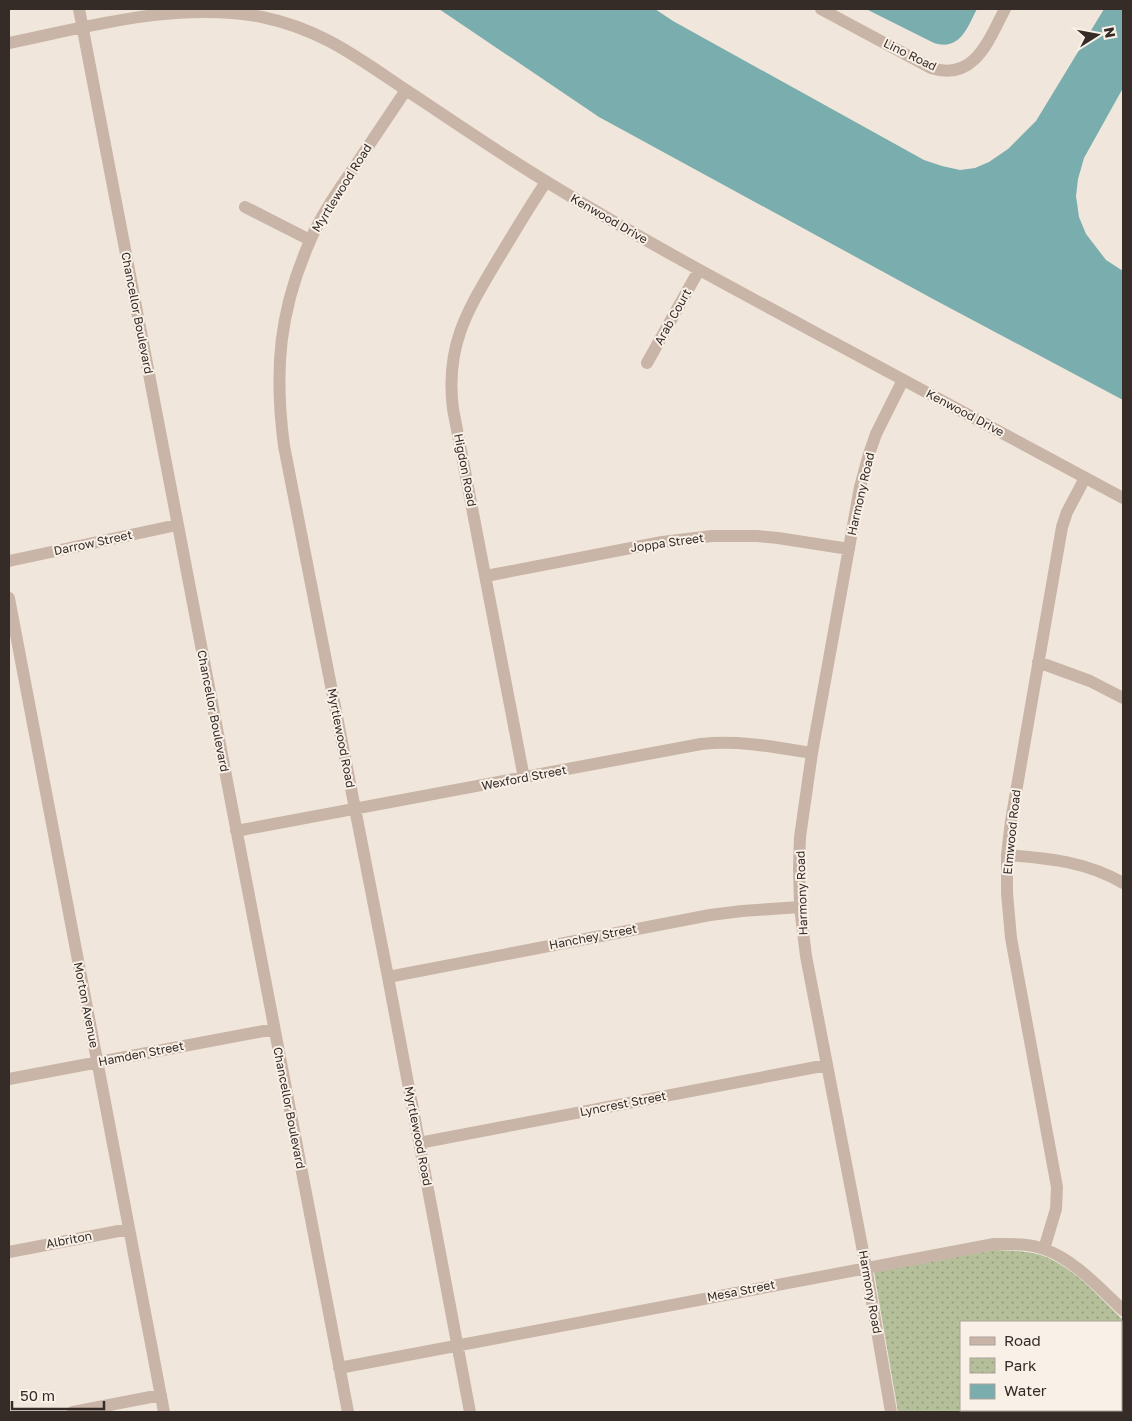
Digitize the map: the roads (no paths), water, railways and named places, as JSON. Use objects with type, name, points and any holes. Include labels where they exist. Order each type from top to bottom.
[{"type":"street","name":"Chancellor Boulevard","points":[[79,9],[348,1412]]},
{"type":"street","name":"Lino Road","points":[[822,9],[932,68],[945,71],[961,68],[982,52],[1005,9]]},
{"type":"street","name":"Kenwood Drive","points":[[9,43],[82,28],[178,12],[222,10],[263,18],[315,33],[342,47],[546,182],[698,270],[1123,498]]},
{"type":"street","name":"Myrtlewood Road","points":[[406,90],[336,195],[310,240],[295,279],[284,322],[279,366],[279,410],[286,455],[388,977],[470,1412]]},
{"type":"street","name":"Higdon Road","points":[[524,778],[452,408],[451,380],[453,354],[461,326],[472,304],[546,182]]},
{"type":"street","points":[[244,207],[310,240]]},
{"type":"street","name":"Arab Court","points":[[647,363],[698,270]]},
{"type":"street","name":"Harmony Road","points":[[891,1412],[866,1267],[806,956],[800,907],[799,868],[800,837],[812,753],[860,487],[876,434],[903,380]]},
{"type":"street","name":"Elmwood Road","points":[[1044,1249],[1056,1209],[1057,1187],[1011,938],[1007,892],[1008,855],[1011,822],[1064,519],[1085,478]]},
{"type":"street","name":"Darrow Street","points":[[9,561],[177,525]]},
{"type":"street","name":"Joppa Street","points":[[486,576],[662,542],[712,536],[778,538],[849,550]]},
{"type":"street","name":"Morton Avenue","points":[[9,598],[164,1412]]},
{"type":"street","points":[[1038,662],[1090,682],[1123,698]]},
{"type":"street","name":"Wexford Street","points":[[236,831],[701,744],[719,742],[753,744],[812,753]]},
{"type":"street","points":[[1008,855],[1050,858],[1076,864],[1103,873],[1123,883]]},
{"type":"street","name":"Hanchey Street","points":[[388,977],[710,915],[742,910],[800,907]]},
{"type":"street","name":"Hamden Street","points":[[9,1079],[274,1029]]},
{"type":"street","name":"Lyncrest Street","points":[[419,1144],[827,1065]]},
{"type":"street","name":"Albriton","points":[[9,1252],[129,1229]]},
{"type":"street","name":"Mesa Street","points":[[339,1368],[994,1244],[1020,1244],[1044,1249],[1074,1266],[1123,1310]]},
{"type":"street","points":[[73,1412],[161,1395]]},
{"type":"water","points":[[439,9],[655,9],[673,21],[924,160],[960,170],[975,168],[989,162],[1008,149],[1036,121],[1104,9],[1123,9],[1123,88],[1084,158],[1078,179],[1076,196],[1079,217],[1086,234],[1106,260],[1123,271],[1123,400],[599,117]]},
{"type":"water","points":[[866,9],[977,9],[961,36],[950,44],[943,45],[934,43]]}]
